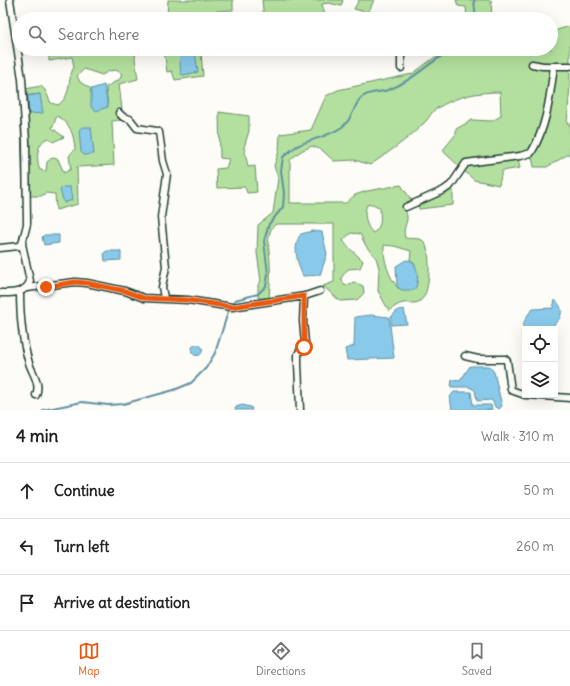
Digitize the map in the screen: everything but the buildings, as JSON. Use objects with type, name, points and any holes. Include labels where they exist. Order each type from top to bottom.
[{"type":"street","points":[[10,0],[12,13]]},
{"type":"street","points":[[19,56],[22,79],[26,148],[27,224],[22,244],[30,281],[27,288]]},
{"type":"street","points":[[401,56],[401,68]]},
{"type":"street","points":[[532,64],[570,66]]},
{"type":"street","points":[[406,207],[444,190],[451,185],[466,163],[520,156],[531,153],[537,142],[550,100],[554,66]]},
{"type":"street","points":[[120,113],[123,117],[130,119],[137,128],[159,132],[163,161],[167,174],[161,217],[166,267],[162,287],[164,298]]},
{"type":"street","points":[[0,248],[19,246],[22,244]]},
{"type":"street","points":[[0,292],[20,292],[27,288],[75,282],[125,291],[144,298],[188,300],[232,307],[304,296],[320,291]]},
{"type":"street","points":[[20,292],[20,314],[27,355],[38,384],[36,395]]},
{"type":"street","points":[[300,410],[298,354],[305,343],[303,320],[304,296]]},
{"type":"street","points":[[465,356],[478,359],[505,359],[507,361],[511,390],[522,394]]},
{"type":"street","points":[[558,397],[570,398]]},
{"type":"green space","points":[[168,0],[233,0],[233,10],[217,12],[167,12]]},
{"type":"green space","points":[[262,0],[343,0],[341,6],[329,3],[322,4],[324,12],[263,12]]},
{"type":"green space","points":[[359,0],[374,0],[370,9],[366,12],[354,9]]},
{"type":"green space","points":[[456,0],[491,0],[492,12],[466,12],[466,7],[458,6]]},
{"type":"green space","points":[[570,26],[570,85],[567,124],[570,124],[570,153],[547,167],[534,167],[532,157],[527,151],[517,155],[520,168],[502,171],[499,185],[474,180],[443,150],[456,134],[456,129],[472,120],[492,121],[501,116],[500,92],[483,93],[459,98],[434,110],[420,127],[392,150],[370,165],[355,160],[334,161],[322,150],[312,146],[301,151],[290,160],[290,203],[346,203],[355,195],[367,191],[401,185],[412,201],[406,203],[405,205],[407,219],[404,231],[405,238],[424,241],[427,248],[429,273],[427,289],[419,302],[401,303],[389,311],[378,291],[379,268],[376,258],[366,246],[360,234],[351,233],[343,240],[347,246],[363,261],[360,268],[348,269],[341,278],[345,286],[354,282],[363,286],[364,293],[357,300],[340,301],[323,286],[334,282],[334,224],[276,224],[272,228],[269,237],[269,298],[258,298],[258,285],[261,281],[257,253],[258,225],[273,213],[278,178],[274,166],[279,151],[280,134],[311,130],[326,96],[338,90],[412,74],[436,56],[558,56],[558,30]],"holes":[[[373,204],[380,208],[380,225],[373,233],[367,224],[365,212],[367,205]],[[384,245],[411,251],[410,260],[412,261],[399,289],[392,280],[387,268],[384,251]]]},
{"type":"green space","points":[[49,56],[135,56],[138,79],[119,84],[122,110],[120,120],[112,121],[114,165],[77,167],[78,204],[56,210],[55,194],[46,193],[41,196],[23,196],[20,90],[41,86],[45,90],[51,103],[58,105],[63,101],[68,92],[70,77],[74,67],[72,57],[49,61]],"holes":[[[84,69],[102,75],[109,71],[116,70],[122,74],[120,79],[106,87],[108,107],[90,92],[91,89],[80,82],[77,76]],[[40,94],[29,114],[27,97],[30,95]],[[57,116],[68,125],[74,139],[75,149],[69,156],[71,169],[64,173],[58,159],[52,158],[47,162],[46,171],[40,170],[39,166],[38,152],[39,147],[44,140],[48,138],[53,142],[64,137],[52,128]]]},
{"type":"green space","points":[[165,56],[201,56],[203,76],[175,80],[172,71],[167,72]]},
{"type":"green space","points":[[219,112],[249,116],[249,131],[244,147],[248,167],[255,166],[257,192],[247,193],[245,187],[217,188],[216,169],[226,168],[229,159],[220,158]]},
{"type":"green space","points":[[453,187],[453,205],[419,209],[418,204]]},
{"type":"water","points":[[179,56],[196,56],[198,72],[183,75],[181,74]]},
{"type":"water","points":[[104,85],[108,107],[96,111],[91,107],[91,89]]},
{"type":"water","points":[[40,94],[43,113],[29,114],[28,96]]},
{"type":"water","points":[[82,127],[91,127],[94,154],[84,155],[81,152],[79,130]]},
{"type":"water","points":[[63,187],[70,187],[72,200],[64,203],[60,190]]},
{"type":"water","points":[[313,231],[322,232],[327,254],[320,275],[303,276],[296,254],[298,238],[301,234]]},
{"type":"water","points":[[44,235],[59,235],[59,243],[44,245],[42,237]]},
{"type":"water","points":[[107,251],[120,251],[121,260],[105,261],[104,253]]},
{"type":"water","points":[[406,260],[412,261],[416,267],[418,279],[414,290],[402,290],[397,287],[396,266]]},
{"type":"water","points":[[555,300],[560,306],[561,316],[554,326],[523,326],[527,316],[533,309],[553,308]]},
{"type":"water","points":[[404,309],[407,324],[391,325],[391,317],[398,310]]},
{"type":"water","points":[[370,315],[389,317],[394,358],[347,360],[345,349],[354,346],[355,317]]},
{"type":"water","points":[[197,344],[201,346],[203,350],[201,354],[197,356],[193,354],[191,350],[193,346]]},
{"type":"water","points":[[470,366],[489,366],[494,372],[502,406],[499,409],[495,407],[492,400],[477,401],[475,390],[469,387],[451,387],[452,380],[460,381]]},
{"type":"water","points":[[454,392],[471,392],[473,405],[491,405],[492,410],[452,410],[450,397]]},
{"type":"water","points":[[242,405],[251,407],[252,410],[235,410],[236,407]]},
{"type":"waterway","points":[[474,0],[475,12]]},
{"type":"waterway","points":[[232,305],[235,300],[258,294],[266,286],[268,274],[264,241],[269,224],[283,207],[284,193],[281,171],[283,157],[297,146],[331,133],[346,124],[362,97],[397,86],[442,56]]},
{"type":"waterway","points":[[43,410],[82,402],[108,405],[123,404],[174,390],[191,383],[206,368],[215,353],[229,309]]},
{"type":"route","points":[[46,287],[75,282],[87,283],[110,289],[120,289],[144,298],[188,300],[232,307],[304,296],[304,347]]}]
